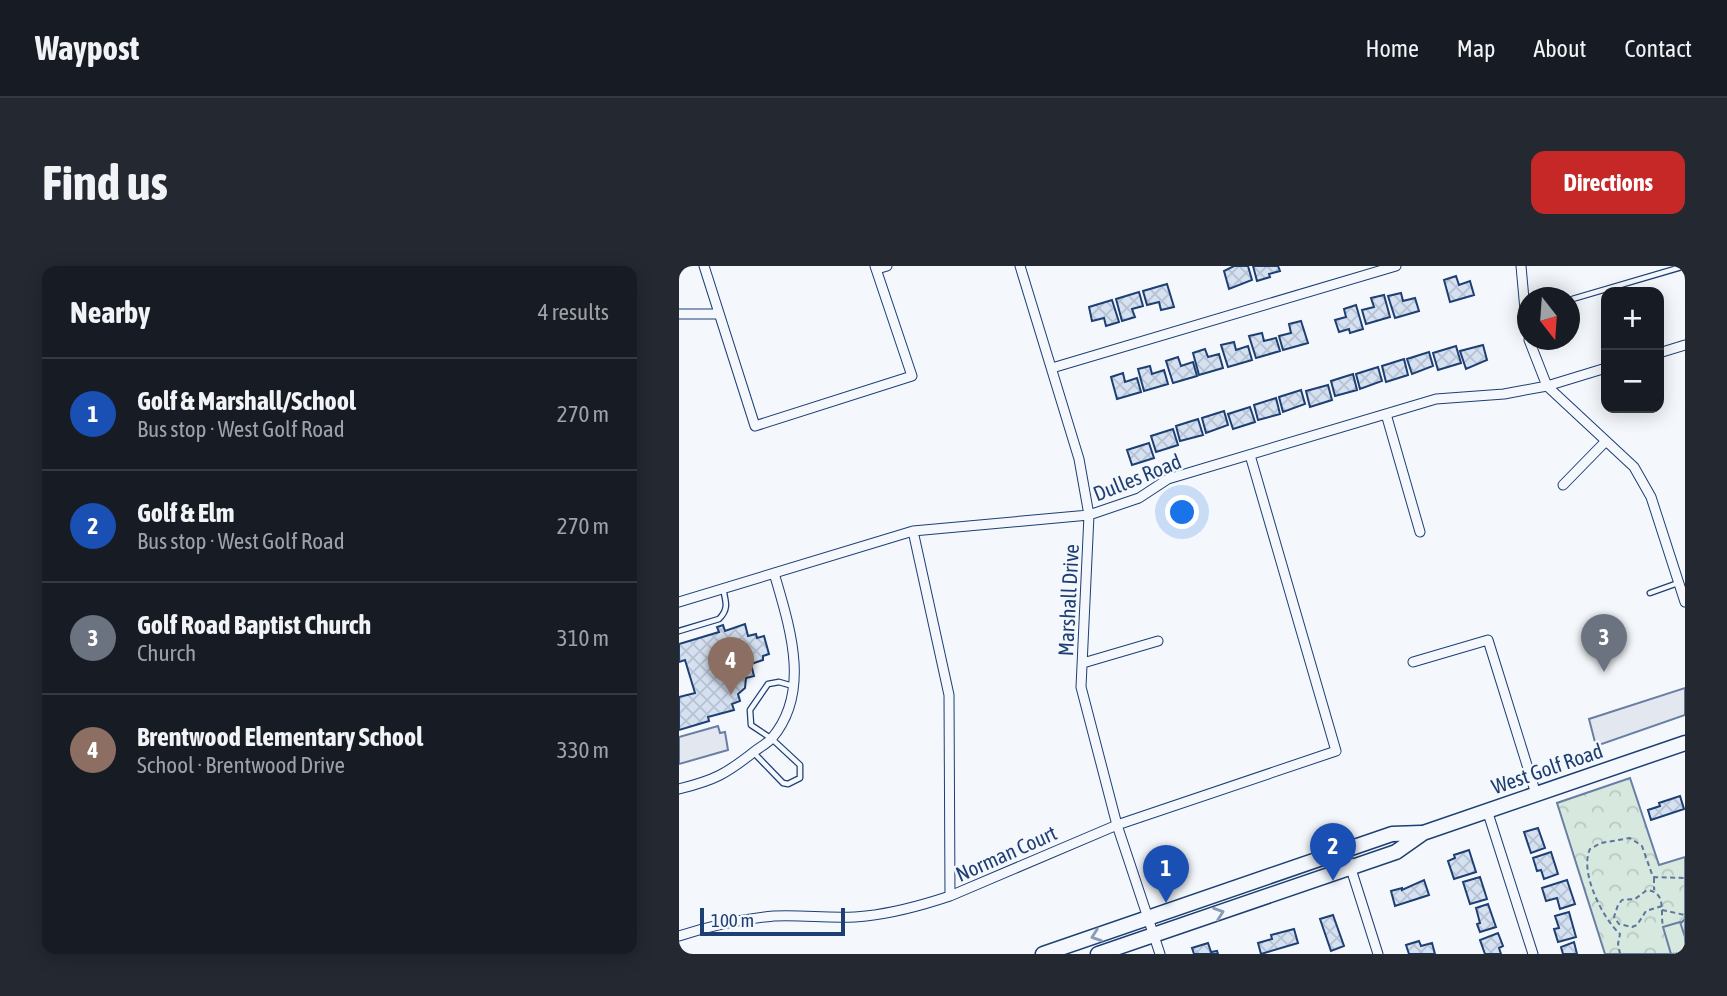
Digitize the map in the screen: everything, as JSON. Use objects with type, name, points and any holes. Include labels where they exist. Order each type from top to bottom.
[{"type":"main road","name":"West Golf Road","points":[[1098,954],[1396,852],[1423,833],[1685,743]]},
{"type":"main road","name":"West Golf Road","points":[[1043,954],[1391,834],[1423,833]]},
{"type":"street","points":[[704,266],[755,426],[912,376],[876,267],[887,266]]},
{"type":"street","name":"Marshall Drive","points":[[1020,266],[1079,458],[1090,515],[1081,687],[1117,825],[1160,954]]},
{"type":"street","points":[[1052,368],[1396,266]]},
{"type":"street","points":[[1521,266],[1523,287]]},
{"type":"street","points":[[679,314],[719,314]]},
{"type":"street","points":[[1664,351],[1685,345]]},
{"type":"street","points":[[1532,350],[1548,386],[1634,467],[1651,497],[1685,602]]},
{"type":"street","name":"Dulles Road","points":[[679,602],[913,531],[1090,515],[1139,498],[1168,480],[1436,399],[1504,394],[1548,386],[1601,370]]},
{"type":"street","points":[[1386,414],[1420,532]]},
{"type":"street","points":[[1563,485],[1605,442]]},
{"type":"street","name":"Norman Court","points":[[679,936],[707,927],[775,916],[866,916],[950,896],[1117,825],[1336,751],[1250,455]]},
{"type":"street","points":[[913,531],[949,695],[950,896]]},
{"type":"street","points":[[679,789],[709,781],[736,768],[772,739],[785,716],[794,686],[793,651],[774,573]]},
{"type":"street","points":[[1413,662],[1488,640],[1535,794]]},
{"type":"street","points":[[1083,663],[1158,641]]},
{"type":"street","points":[[1487,810],[1533,954]]},
{"type":"street","points":[[1345,850],[1378,954]]},
{"type":"lane","points":[[1580,297],[1685,266]]},
{"type":"lane","points":[[1650,593],[1679,583]]},
{"type":"lane","points":[[679,631],[724,615],[727,604],[723,589]]},
{"type":"lane","points":[[754,752],[783,783],[795,782],[800,778],[800,765],[772,739],[751,725],[750,710],[768,684],[779,682],[794,686]]},
{"type":"path","points":[[1621,934],[1601,911],[1586,863],[1590,849],[1622,838],[1635,840],[1642,846],[1655,883],[1654,891]]},
{"type":"path","points":[[1653,877],[1685,878]]},
{"type":"path","points":[[1655,883],[1661,878]]},
{"type":"path","points":[[1663,927],[1662,908],[1659,895],[1654,891],[1647,890],[1635,899],[1622,900],[1618,905],[1614,917],[1619,924],[1626,927],[1635,926],[1646,911],[1662,908],[1685,916],[1681,923]]},
{"type":"path","points":[[1620,954],[1618,944],[1626,927]]},
{"type":"green space","points":[[1630,778],[1659,865],[1685,857],[1685,954],[1605,954],[1557,803]]},
{"type":"green space","points":[[1680,922],[1685,937],[1685,953],[1671,954],[1663,927]]},
{"type":"shaded area","points":[[1685,688],[1685,715],[1596,746],[1589,719]]},
{"type":"shaded area","points":[[718,726],[720,733],[725,732],[728,750],[679,764],[679,737]]},
{"type":"building","points":[[1234,266],[1248,266],[1252,280],[1229,289],[1224,271]]},
{"type":"building","points":[[1253,266],[1278,266],[1280,271],[1257,281]]},
{"type":"building","points":[[1456,276],[1459,285],[1470,281],[1474,295],[1450,302],[1444,280]]},
{"type":"building","points":[[1167,284],[1174,307],[1161,310],[1159,302],[1147,305],[1143,291]]},
{"type":"building","points":[[1139,292],[1143,306],[1132,309],[1135,317],[1122,321],[1116,299]]},
{"type":"building","points":[[1401,293],[1403,301],[1415,298],[1419,311],[1395,318],[1388,296]]},
{"type":"building","points":[[1384,295],[1390,317],[1366,324],[1362,310],[1374,307],[1371,298]]},
{"type":"building","points":[[1112,300],[1119,322],[1106,326],[1104,318],[1092,321],[1089,307]]},
{"type":"building","points":[[1356,305],[1363,329],[1350,333],[1349,329],[1339,332],[1335,320],[1346,317],[1344,309]]},
{"type":"building","points":[[1301,321],[1308,343],[1283,350],[1279,336],[1291,333],[1289,324]]},
{"type":"building","points":[[1262,333],[1264,341],[1276,338],[1280,351],[1256,358],[1249,336]]},
{"type":"building","points":[[1234,342],[1236,350],[1248,346],[1252,360],[1228,367],[1221,345]]},
{"type":"building","points":[[1483,345],[1487,360],[1466,369],[1460,351]]},
{"type":"building","points":[[1456,346],[1461,363],[1438,370],[1433,353]]},
{"type":"building","points":[[1205,349],[1208,357],[1219,354],[1223,368],[1199,375],[1193,353]]},
{"type":"building","points":[[1429,352],[1433,366],[1412,374],[1407,359]]},
{"type":"building","points":[[1178,357],[1181,366],[1193,362],[1197,376],[1173,383],[1166,361]]},
{"type":"building","points":[[1404,359],[1408,375],[1386,382],[1382,366]]},
{"type":"building","points":[[1150,366],[1152,374],[1164,370],[1168,384],[1144,391],[1138,369]]},
{"type":"building","points":[[1378,367],[1382,381],[1360,389],[1356,374]]},
{"type":"building","points":[[1123,373],[1125,382],[1137,378],[1141,392],[1117,399],[1111,377]]},
{"type":"building","points":[[1353,374],[1357,390],[1335,396],[1331,381]]},
{"type":"building","points":[[1328,385],[1332,400],[1310,407],[1306,391]]},
{"type":"building","points":[[1301,390],[1305,404],[1283,412],[1279,397]]},
{"type":"building","points":[[1276,398],[1280,414],[1258,420],[1254,405]]},
{"type":"building","points":[[1250,407],[1255,422],[1233,429],[1228,414]]},
{"type":"building","points":[[1224,411],[1228,425],[1206,433],[1202,418]]},
{"type":"building","points":[[1198,419],[1203,435],[1180,441],[1176,426]]},
{"type":"building","points":[[1173,429],[1178,445],[1156,452],[1151,436]]},
{"type":"building","points":[[1149,443],[1154,458],[1132,465],[1127,450]]},
{"type":"building","points":[[745,624],[748,636],[764,636],[769,654],[763,656],[763,660],[751,664],[754,676],[746,678],[745,688],[738,694],[740,701],[732,704],[734,710],[708,717],[709,721],[679,730],[679,697],[695,693],[685,660],[679,662],[679,644],[719,632],[717,627],[723,625],[725,631]]},
{"type":"building","points":[[1680,796],[1684,809],[1651,820],[1648,810]]},
{"type":"building","points":[[1538,828],[1545,848],[1531,853],[1524,832]]},
{"type":"building","points":[[1469,850],[1476,872],[1454,879],[1448,861],[1455,858],[1454,855]]},
{"type":"building","points":[[1551,852],[1558,874],[1544,879],[1541,870],[1537,871],[1533,858]]},
{"type":"building","points":[[1480,877],[1487,899],[1470,904],[1463,882]]},
{"type":"building","points":[[1424,880],[1429,895],[1395,906],[1391,891],[1402,890]]},
{"type":"building","points":[[1567,880],[1575,904],[1560,909],[1557,898],[1546,901],[1542,888]]},
{"type":"building","points":[[1488,904],[1496,927],[1480,932],[1476,908]]},
{"type":"building","points":[[1569,912],[1576,937],[1558,942],[1554,929],[1559,928],[1555,916]]},
{"type":"building","points":[[1333,915],[1344,946],[1331,951],[1320,919]]},
{"type":"building","points":[[1294,929],[1298,943],[1261,954],[1258,943],[1272,939],[1271,935]]},
{"type":"building","points":[[1498,933],[1503,946],[1499,948],[1501,954],[1485,954],[1480,940]]},
{"type":"building","points":[[1419,941],[1421,946],[1432,943],[1435,954],[1409,954],[1406,945]]},
{"type":"building","points":[[1574,942],[1577,954],[1563,954],[1561,947]]},
{"type":"building","points":[[1208,943],[1211,952],[1217,951],[1218,954],[1194,954],[1192,948]]},
{"type":"place","name":"Golf Road Baptist Church","points":[[1604,672]]},
{"type":"place","name":"Brentwood Elementary School","points":[[731,695]]},
{"type":"place","name":"Golf & Elm","points":[[1333,881]]},
{"type":"place","name":"Golf & Marshall/School","points":[[1166,903]]}]
